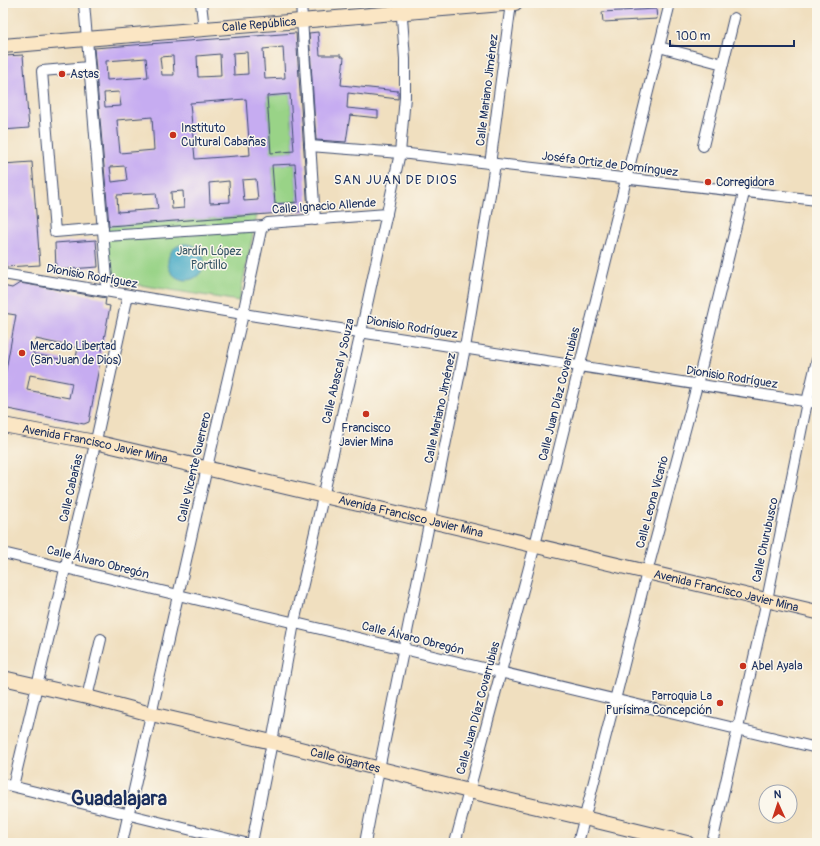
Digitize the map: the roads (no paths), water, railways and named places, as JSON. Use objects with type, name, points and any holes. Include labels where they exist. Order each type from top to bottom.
[{"type":"main road","name":"Calle República","points":[[3,46],[302,21],[401,8],[515,3]]},
{"type":"main road","name":"Avenida Francisco Javier Mina","points":[[3,425],[95,442],[817,612]]},
{"type":"main road","name":"Calle Gigantes","points":[[3,678],[687,843]]},
{"type":"street","points":[[84,3],[104,235],[106,291]]},
{"type":"street","points":[[201,3],[204,29]]},
{"type":"street","points":[[301,3],[316,220]]},
{"type":"street","name":"Calle Mariano Jiménez","points":[[365,843],[465,348],[494,170],[491,157],[511,3]]},
{"type":"street","name":"Calle Juan Díaz Covarrubias","points":[[455,843],[535,545],[670,3]]},
{"type":"street","name":"Calle Abascal y Souza","points":[[252,843],[294,623],[400,153],[405,91],[405,60],[401,8]]},
{"type":"street","points":[[703,146],[734,18]]},
{"type":"street","points":[[659,47],[723,64]]},
{"type":"street","name":"Calle Ignacio Allende","points":[[89,67],[42,71],[54,232],[104,235],[264,226],[268,223],[387,214]]},
{"type":"street","name":"Joséfa Ortiz de Domínguez","points":[[310,146],[400,153],[817,200]]},
{"type":"street","name":"Calle Leona Vicario","points":[[578,843],[616,700],[647,572],[697,385],[744,192]]},
{"type":"street","name":"Calle Vicente Guerrero","points":[[122,843],[261,230],[264,226]]},
{"type":"street","name":"Dionisio Rodríguez","points":[[3,274],[243,314],[812,402]]},
{"type":"street","name":"Calle Cabañas","points":[[8,785],[37,686],[128,295]]},
{"type":"street","name":"Calle Churubusco","points":[[712,843],[812,402],[817,360]]},
{"type":"street","name":"Calle Álvaro Obregón","points":[[3,553],[817,748]]},
{"type":"street","points":[[87,698],[101,639]]},
{"type":"street","points":[[8,785],[245,843]]},
{"type":"water","points":[[190,244],[199,249],[203,255],[203,269],[199,275],[190,280],[182,280],[173,275],[169,269],[168,258],[173,249],[179,245]]},
{"type":"place","name":"Astas","points":[[62,74]]},
{"type":"place","name":"Instituto Cultural Cabañas","points":[[173,135]]},
{"type":"place","name":"Corregidora","points":[[708,182]]},
{"type":"place","name":"Mercado Libertad (San Juan de Dios)","points":[[22,353]]},
{"type":"place","name":"Francisco Javier Mina","points":[[366,414]]},
{"type":"place","name":"Abel Ayala","points":[[743,666]]},
{"type":"place","name":"Parroquia La Purísima Concepción","points":[[720,703]]},
{"type":"district","name":"SAN JUAN DE DIOS","points":[[396,179]]},
{"type":"district","name":"Guadalajara","points":[[119,798]]},
{"type":"park label","name":"Jardín López Portillo","points":[[209,258]]}]
